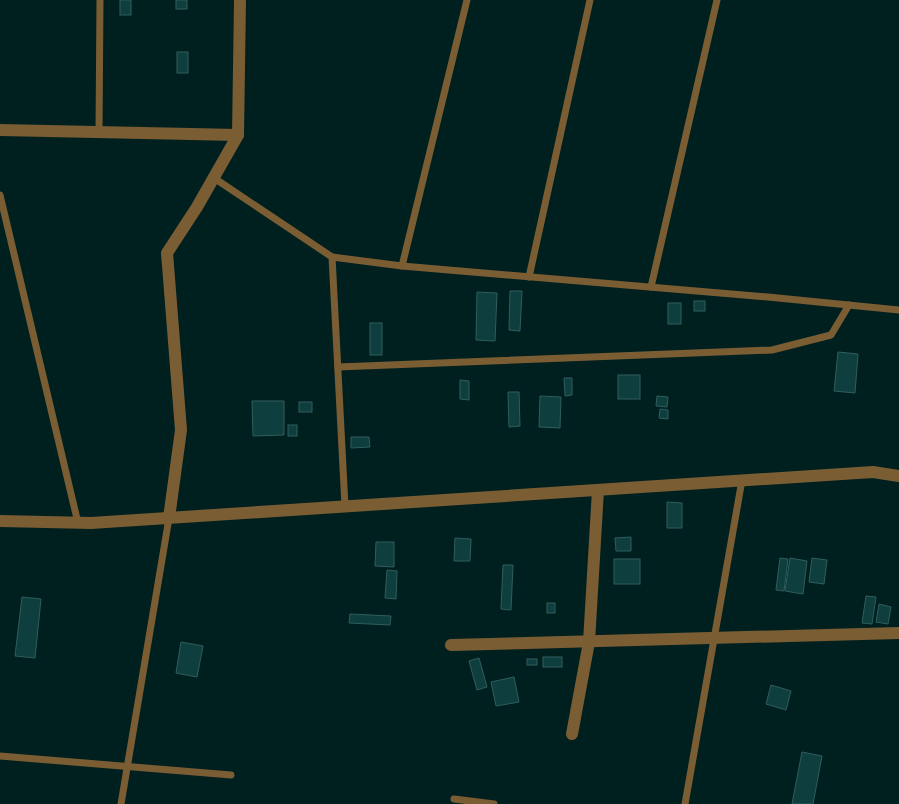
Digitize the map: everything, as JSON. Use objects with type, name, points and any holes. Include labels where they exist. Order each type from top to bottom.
[{"type":"street","points":[[169,518],[181,430],[167,253],[214,178],[238,135],[240,0]]},
{"type":"street","points":[[0,130],[238,135]]},
{"type":"street","points":[[0,522],[91,523],[873,472],[899,476]]},
{"type":"street","points":[[572,734],[589,642],[598,490]]},
{"type":"street","points":[[451,645],[899,632]]},
{"type":"lane","points":[[99,132],[100,0]]},
{"type":"lane","points":[[402,266],[466,0]]},
{"type":"lane","points":[[529,277],[590,0]]},
{"type":"lane","points":[[651,287],[717,0]]},
{"type":"lane","points":[[214,178],[332,256],[402,266],[899,310]]},
{"type":"lane","points":[[0,195],[78,523]]},
{"type":"lane","points":[[332,256],[345,506]]},
{"type":"lane","points":[[338,367],[772,350],[832,335],[849,305]]},
{"type":"lane","points":[[685,804],[742,480]]},
{"type":"lane","points":[[121,804],[169,518]]},
{"type":"lane","points":[[0,756],[231,775]]},
{"type":"lane","points":[[454,799],[494,804]]},
{"type":"building","points":[[120,0],[131,0],[131,15],[120,15]]},
{"type":"building","points":[[176,0],[187,0],[187,9],[176,9]]},
{"type":"building","points":[[177,52],[188,52],[188,73],[177,73]]},
{"type":"building","points":[[510,291],[522,291],[520,331],[509,330]]},
{"type":"building","points":[[477,292],[497,293],[495,341],[476,340]]},
{"type":"building","points":[[694,301],[705,301],[705,311],[694,311]]},
{"type":"building","points":[[668,303],[681,303],[681,324],[668,324]]},
{"type":"building","points":[[370,323],[382,323],[382,355],[370,355]]},
{"type":"building","points":[[838,352],[858,354],[855,393],[834,391]]},
{"type":"building","points":[[618,375],[640,375],[640,399],[618,399]]},
{"type":"building","points":[[564,378],[572,378],[572,395],[565,396]]},
{"type":"building","points":[[460,380],[469,381],[469,400],[460,399]]},
{"type":"building","points":[[508,392],[519,392],[520,426],[509,427]]},
{"type":"building","points":[[540,396],[561,397],[560,428],[539,427]]},
{"type":"building","points":[[657,396],[668,397],[667,407],[656,406]]},
{"type":"building","points":[[252,401],[284,401],[284,435],[253,436]]},
{"type":"building","points":[[299,402],[312,402],[312,412],[299,412]]},
{"type":"building","points":[[660,409],[668,410],[668,419],[659,418]]},
{"type":"building","points":[[288,425],[297,425],[297,436],[288,436]]},
{"type":"building","points":[[351,437],[369,437],[370,447],[351,448]]},
{"type":"building","points":[[667,502],[682,503],[682,528],[667,528]]},
{"type":"building","points":[[631,537],[631,551],[616,551],[615,538]]},
{"type":"building","points":[[455,538],[471,539],[470,561],[454,561]]},
{"type":"building","points":[[376,542],[394,542],[394,567],[375,566]]},
{"type":"building","points":[[780,558],[788,559],[784,591],[776,590]]},
{"type":"building","points":[[790,558],[807,561],[803,594],[785,591]]},
{"type":"building","points":[[812,558],[827,560],[824,584],[809,582]]},
{"type":"building","points":[[614,559],[640,559],[640,584],[614,584]]},
{"type":"building","points":[[503,565],[513,565],[511,610],[501,609]]},
{"type":"building","points":[[387,570],[397,571],[396,599],[385,598]]},
{"type":"building","points":[[866,596],[876,597],[872,624],[862,623]]},
{"type":"building","points":[[22,597],[41,599],[35,658],[15,656]]},
{"type":"building","points":[[547,603],[555,603],[555,613],[547,613]]},
{"type":"building","points":[[879,604],[891,607],[888,624],[876,622]]},
{"type":"building","points":[[350,614],[391,616],[390,625],[349,623]]},
{"type":"building","points":[[181,642],[203,646],[197,677],[176,673]]},
{"type":"building","points":[[543,657],[562,657],[562,667],[543,667]]},
{"type":"building","points":[[479,658],[487,687],[477,690],[469,661]]},
{"type":"building","points":[[527,659],[537,659],[537,665],[527,665]]},
{"type":"building","points":[[514,677],[519,702],[496,706],[491,682]]},
{"type":"building","points":[[771,685],[791,691],[786,710],[766,704]]},
{"type":"building","points":[[802,752],[822,756],[813,804],[792,804]]}]
